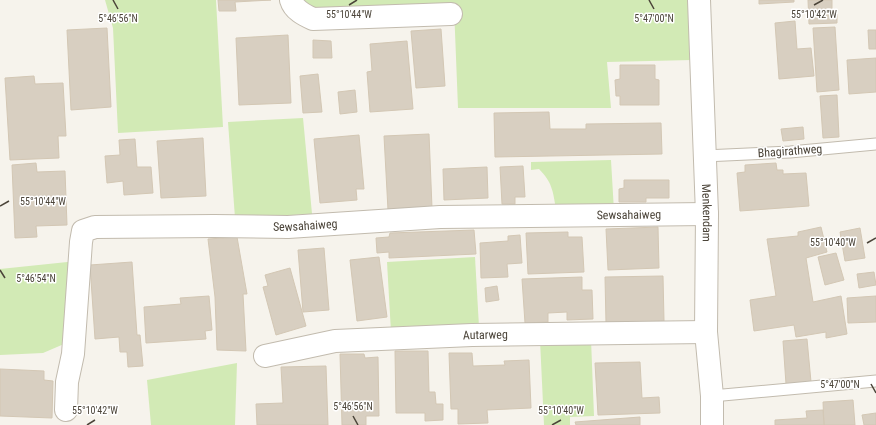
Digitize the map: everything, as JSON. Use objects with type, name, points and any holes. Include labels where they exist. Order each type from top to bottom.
[{"type":"street","points":[[291,0],[291,3],[299,13],[313,19],[451,14]]},
{"type":"street","name":"Menkendam","points":[[699,0],[707,214],[706,332],[712,396],[712,425]]},
{"type":"street","name":"Sewsahaiweg","points":[[66,410],[67,382],[73,354],[81,242],[83,231],[95,227],[288,227],[440,217],[707,214]]},
{"type":"street","name":"Autarweg","points":[[266,356],[335,341],[472,335],[706,332]]},
{"type":"lane","name":"Bhagirathweg","points":[[704,156],[790,152],[876,144]]},
{"type":"lane","points":[[712,396],[876,381]]},
{"type":"green space","points":[[105,0],[216,0],[223,127],[118,133],[113,28]]},
{"type":"green space","points":[[297,0],[688,0],[692,60],[607,62],[611,108],[458,108],[454,7],[321,16]]},
{"type":"green space","points":[[303,118],[312,214],[235,218],[228,122]]},
{"type":"green space","points":[[611,160],[614,211],[556,209],[553,192],[547,178],[539,169],[531,170],[531,162]]},
{"type":"green space","points":[[475,257],[479,327],[391,332],[387,262]]},
{"type":"green space","points":[[77,261],[71,341],[43,353],[0,355],[0,269]]},
{"type":"green space","points":[[591,339],[594,416],[570,417],[570,425],[544,425],[540,340]]},
{"type":"green space","points":[[237,363],[235,425],[151,425],[147,380]]},
{"type":"building","points":[[218,0],[271,0],[235,2],[236,11],[219,11]]},
{"type":"building","points":[[759,0],[794,0],[794,2],[759,4]]},
{"type":"building","points":[[808,0],[832,0],[832,15],[837,14],[837,23],[809,24]]},
{"type":"building","points":[[795,21],[797,49],[811,48],[814,76],[779,79],[775,23]]},
{"type":"building","points":[[835,27],[839,90],[817,92],[813,28]]},
{"type":"building","points":[[107,28],[111,107],[71,110],[67,30]]},
{"type":"building","points":[[441,29],[445,86],[416,88],[411,31]]},
{"type":"building","points":[[868,30],[876,30],[876,49],[869,49]]},
{"type":"building","points":[[288,35],[291,103],[239,105],[236,38]]},
{"type":"building","points":[[313,40],[331,41],[332,58],[313,58]]},
{"type":"building","points":[[407,41],[413,109],[370,112],[367,72],[372,71],[370,44]]},
{"type":"building","points":[[876,58],[876,92],[849,94],[847,60]]},
{"type":"building","points":[[620,65],[655,65],[655,79],[659,80],[659,105],[620,105],[620,96],[616,96],[615,80],[620,79]]},
{"type":"building","points":[[318,74],[322,112],[303,113],[300,76]]},
{"type":"building","points":[[34,76],[35,84],[63,83],[66,136],[58,136],[59,158],[10,160],[5,78]]},
{"type":"building","points":[[355,90],[357,112],[340,114],[338,92]]},
{"type":"building","points":[[837,95],[839,137],[823,138],[820,96]]},
{"type":"building","points":[[549,112],[550,129],[586,129],[586,124],[661,123],[662,154],[495,157],[494,113]]},
{"type":"building","points":[[803,127],[804,139],[783,141],[781,129]]},
{"type":"building","points":[[429,134],[432,208],[388,210],[384,136]]},
{"type":"building","points":[[359,135],[364,189],[356,189],[357,200],[320,203],[314,139]]},
{"type":"building","points":[[203,138],[206,196],[161,198],[157,141]]},
{"type":"building","points":[[135,139],[137,167],[151,167],[153,193],[124,195],[123,181],[107,183],[105,156],[120,155],[119,140]]},
{"type":"building","points":[[36,163],[37,172],[65,171],[67,225],[36,226],[37,237],[15,238],[12,165]]},
{"type":"building","points":[[776,163],[777,170],[783,170],[783,174],[806,173],[809,206],[740,211],[737,173],[745,172],[745,165]]},
{"type":"building","points":[[523,166],[525,197],[515,197],[515,204],[502,204],[500,167]]},
{"type":"building","points":[[487,167],[488,198],[444,200],[443,169]]},
{"type":"building","points":[[624,180],[669,180],[669,198],[646,198],[646,202],[619,202],[619,189],[624,188]]},
{"type":"building","points":[[658,227],[659,268],[608,270],[606,229]]},
{"type":"building","points":[[821,227],[827,252],[806,258],[813,302],[841,296],[847,334],[826,338],[826,332],[796,337],[794,325],[754,331],[750,300],[776,296],[767,239],[798,236],[798,232]]},
{"type":"building","points":[[860,228],[865,258],[845,261],[840,232]]},
{"type":"building","points":[[474,230],[476,254],[389,258],[389,252],[377,253],[376,238],[389,237],[390,233]]},
{"type":"building","points":[[568,232],[568,237],[582,237],[584,272],[528,274],[526,233]]},
{"type":"building","points":[[520,235],[522,263],[507,264],[508,277],[481,278],[480,243],[508,241],[508,236]]},
{"type":"building","points":[[237,237],[247,294],[243,294],[246,351],[217,350],[215,297],[208,239]]},
{"type":"building","points":[[324,248],[329,310],[303,312],[298,250]]},
{"type":"building","points":[[836,253],[844,280],[825,285],[818,257]]},
{"type":"building","points":[[379,257],[387,317],[357,321],[350,260]]},
{"type":"building","points":[[132,262],[137,335],[140,335],[143,366],[128,367],[127,352],[120,352],[119,337],[95,339],[90,265]]},
{"type":"building","points":[[290,268],[306,326],[276,335],[263,287],[268,286],[265,275]]},
{"type":"building","points":[[874,272],[876,285],[859,288],[857,274]]},
{"type":"building","points":[[663,276],[664,321],[606,323],[605,277]]},
{"type":"building","points":[[582,277],[582,290],[592,290],[593,319],[567,320],[567,312],[548,313],[548,322],[525,323],[522,279]]},
{"type":"building","points":[[497,286],[499,300],[486,302],[485,288]]},
{"type":"building","points":[[209,296],[212,330],[205,331],[206,339],[146,343],[144,307],[181,304],[180,298]]},
{"type":"building","points":[[876,296],[876,322],[848,323],[847,298]]},
{"type":"building","points":[[807,339],[811,382],[786,384],[783,341]]},
{"type":"building","points":[[395,351],[428,351],[429,392],[435,392],[436,404],[443,404],[443,420],[425,421],[425,413],[396,413]]},
{"type":"building","points":[[449,353],[472,353],[473,366],[505,365],[504,361],[529,360],[531,408],[487,410],[488,423],[458,424],[458,409],[451,409]]},
{"type":"building","points":[[340,354],[364,354],[365,358],[378,357],[379,416],[366,416],[366,425],[342,425]]},
{"type":"building","points":[[640,362],[642,398],[659,397],[660,413],[598,415],[595,363]]},
{"type":"building","points":[[326,366],[328,425],[257,425],[256,404],[283,403],[281,367]]},
{"type":"building","points":[[0,369],[44,371],[44,380],[53,381],[52,418],[0,416]]},
{"type":"building","points":[[853,400],[855,425],[824,425],[823,402]]},
{"type":"building","points":[[823,410],[824,425],[775,425],[775,420],[807,418],[806,411]]},
{"type":"building","points":[[876,413],[876,425],[864,425],[862,415]]},
{"type":"building","points":[[640,417],[640,425],[576,425],[575,422]]}]
